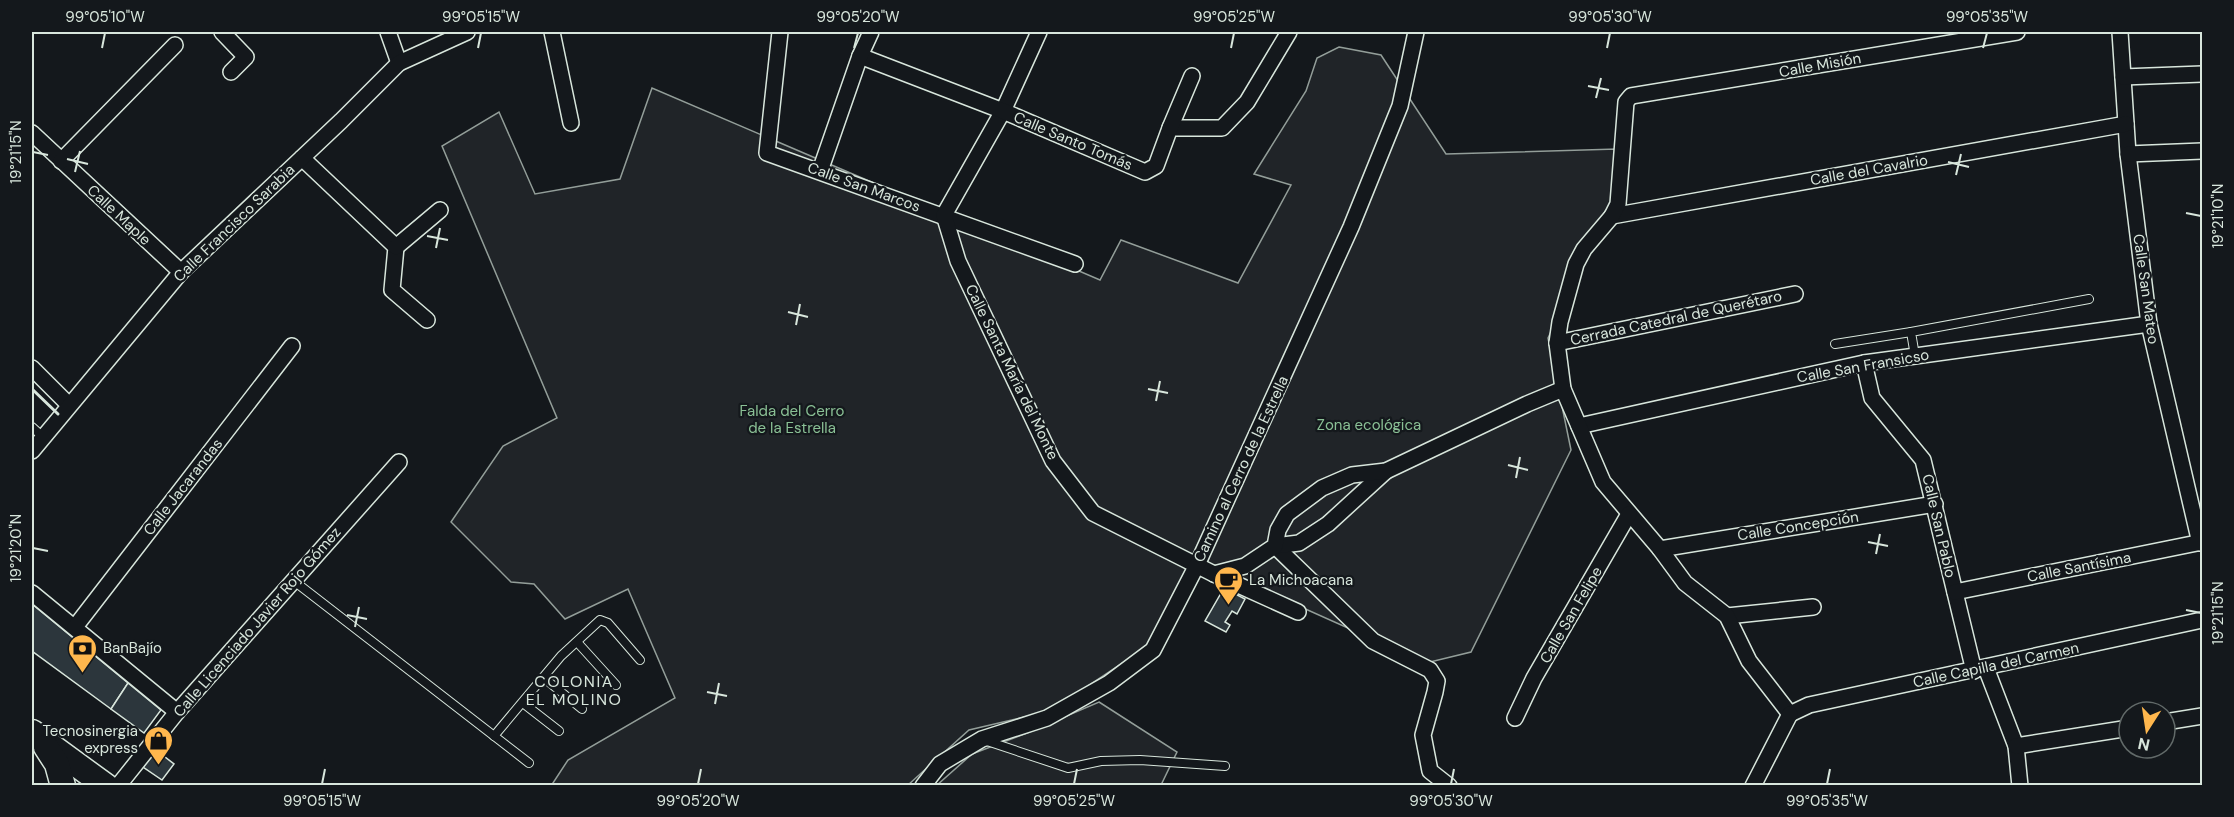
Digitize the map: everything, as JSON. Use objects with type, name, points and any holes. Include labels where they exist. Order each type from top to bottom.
[{"type":"main road","points":[[32,732],[57,764],[63,786]]},
{"type":"main road","points":[[32,732],[105,786]]},
{"type":"street","points":[[222,32],[246,57],[231,72]]},
{"type":"street","points":[[388,32],[399,63]]},
{"type":"street","name":"Calle Francisco Sarabia","points":[[32,451],[37,432],[69,405],[181,272],[399,63],[468,32]]},
{"type":"street","points":[[552,32],[571,123]]},
{"type":"street","name":"Calle San Marcos","points":[[780,32],[767,153],[1076,264]]},
{"type":"street","points":[[820,171],[860,56],[871,32]]},
{"type":"street","points":[[944,215],[1003,111],[1039,32]]},
{"type":"street","points":[[1192,76],[1170,128],[1222,128],[1247,102],[1288,32]]},
{"type":"street","name":"Camino al Cerro de la Estrella","points":[[923,786],[940,764],[982,739],[1047,718],[1109,683],[1153,650],[1197,565],[1351,227],[1400,106],[1416,32]]},
{"type":"street","name":"Calle Misión","points":[[1612,216],[1618,204],[1626,102],[1631,96],[2017,32]]},
{"type":"street","name":"Calle San Mateo","points":[[2121,32],[2128,154],[2149,324],[2201,542]]},
{"type":"street","points":[[61,160],[176,45]]},
{"type":"street","name":"Calle Santo Tomás","points":[[860,56],[1003,111],[1145,172],[1156,166],[1170,128]]},
{"type":"street","points":[[2123,77],[2202,74]]},
{"type":"street","name":"Calle del Cavalrio","points":[[1612,216],[2126,124]]},
{"type":"street","name":"Calle Maple","points":[[32,133],[181,272]]},
{"type":"street","points":[[2128,154],[2202,151]]},
{"type":"street","points":[[302,158],[396,248]]},
{"type":"street","points":[[427,320],[392,290],[396,248],[440,210]]},
{"type":"street","name":"Calle Santa María del Monte","points":[[944,215],[958,261],[1053,461],[1093,513],[1214,574],[1298,612]]},
{"type":"street","points":[[1612,216],[1584,249],[1576,264],[1560,322],[1557,343],[1563,389],[1603,482],[1660,549],[1685,583],[1727,616],[1749,662],[1790,714],[1753,786]]},
{"type":"street","name":"Cerrada Catedral de Querétaro","points":[[1557,343],[1795,294]]},
{"type":"street","name":"Calle San Fransicso","points":[[1579,426],[1864,363],[2149,324]]},
{"type":"street","name":"Calle Jacarandas","points":[[75,627],[292,346]]},
{"type":"street","name":"Calle San Pablo","points":[[1864,363],[1872,398],[1923,460],[1955,592],[1980,669],[2016,746],[2020,786]]},
{"type":"street","points":[[32,368],[69,405]]},
{"type":"street","points":[[1214,574],[1245,566],[1275,546],[1299,543],[1328,524],[1386,471],[1563,389]]},
{"type":"street","name":"Calle Licenciado Javier Rojo Gómez","points":[[118,786],[177,712],[399,462]]},
{"type":"street","points":[[1275,546],[1278,530],[1287,514],[1322,488],[1352,475],[1386,471]]},
{"type":"street","name":"Calle Concepción","points":[[1660,549],[1935,504]]},
{"type":"street","name":"Calle San Felipe","points":[[1515,718],[1534,678],[1629,514]]},
{"type":"street","name":"Calle Santísima","points":[[1955,592],[2201,542]]},
{"type":"street","points":[[1275,546],[1373,641],[1430,670],[1437,681],[1436,692],[1423,735],[1430,771],[1449,786]]},
{"type":"street","points":[[32,593],[177,712]]},
{"type":"street","points":[[1727,616],[1813,607]]},
{"type":"street","name":"Calle Capilla del Carmen","points":[[1790,714],[1809,705],[2202,620]]},
{"type":"street","points":[[2177,720],[2202,716]]},
{"type":"street","points":[[2016,746],[2117,730]]},
{"type":"lane","points":[[1834,344],[1911,332],[2089,298]]},
{"type":"lane","points":[[1911,332],[1915,356]]},
{"type":"lane","points":[[294,581],[529,763]]},
{"type":"lane","points":[[494,736],[524,703],[561,656],[600,621],[608,623],[640,660]]},
{"type":"lane","points":[[577,642],[616,685]]},
{"type":"lane","points":[[544,678],[582,708]]},
{"type":"lane","points":[[524,703],[559,731]]},
{"type":"lane","points":[[982,739],[1068,768],[1101,761],[1140,760],[1225,766]]},
{"type":"green space","points":[[1339,47],[1381,55],[1446,154],[1617,149],[1612,200],[1548,338],[1571,450],[1471,652],[1426,663],[1196,560],[1157,640],[1050,711],[969,730],[908,785],[551,786],[568,760],[675,698],[628,589],[565,619],[534,584],[511,582],[451,522],[503,446],[557,418],[442,146],[499,112],[535,194],[620,179],[652,88],[1100,280],[1121,240],[1238,283],[1291,185],[1254,174],[1306,91],[1317,58]]},
{"type":"green space","points":[[1099,702],[1177,752],[1161,785],[936,786],[972,754]]},
{"type":"building","name":"La Michoacana","points":[[1224,588],[1245,599],[1237,614],[1232,611],[1225,622],[1230,625],[1226,632],[1205,621]]},
{"type":"building","points":[[32,604],[128,683],[111,709],[32,651]]},
{"type":"building","points":[[128,683],[161,710],[144,733],[111,709]]},
{"type":"building","name":"Tecnosinergia express","points":[[156,750],[174,764],[162,780],[143,767]]},
{"type":"wall","points":[[32,389],[58,414]]},
{"type":"place","name":"La Michoacana","points":[[1228,606]]},
{"type":"place","name":"BanBajío","points":[[82,674]]},
{"type":"place","name":"Tecnosinergia express","points":[[159,766]]},
{"type":"district","name":"COLONIA EL MOLINO","points":[[574,690]]},
{"type":"park label","name":"Falda del Cerro de la Estrella","points":[[792,420]]},
{"type":"park label","name":"Zona ecológica","points":[[1369,425]]}]
